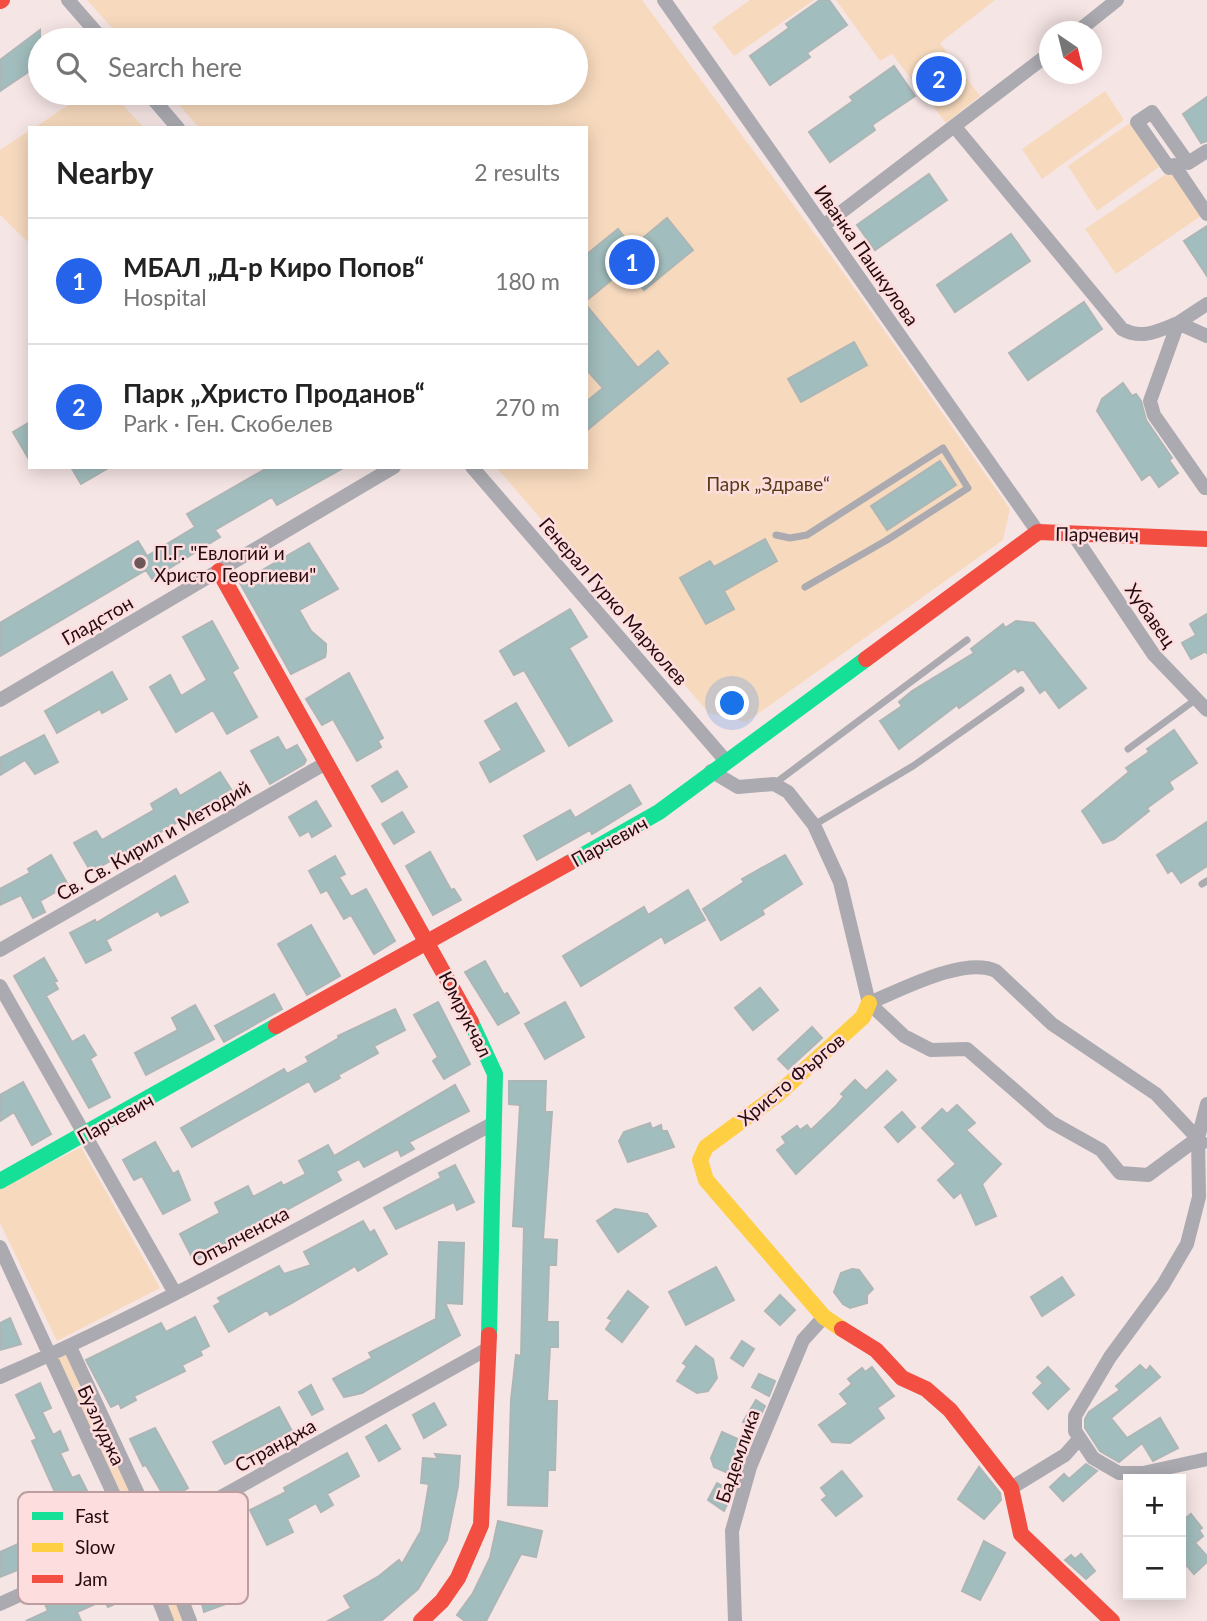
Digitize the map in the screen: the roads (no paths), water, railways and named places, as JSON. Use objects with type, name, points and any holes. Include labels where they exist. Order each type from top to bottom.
[{"type":"street","points":[[68,0],[92,28]]},
{"type":"street","name":"Иванка Пашкулова","points":[[664,0],[1038,532]]},
{"type":"street","points":[[1091,21],[1117,0]]},
{"type":"street","points":[[823,226],[1039,61]]},
{"type":"street","points":[[158,105],[176,126]]},
{"type":"street","points":[[1207,151],[1188,163],[1152,112],[1137,122],[1169,168],[1174,165],[1207,214]]},
{"type":"street","points":[[955,127],[1122,329],[1134,336],[1151,334],[1178,323],[1207,304]]},
{"type":"street","points":[[1178,323],[1207,336]]},
{"type":"street","points":[[1178,323],[1150,401],[1154,415],[1205,488]]},
{"type":"street","name":"Гладстон","points":[[0,700],[391,469]]},
{"type":"street","name":"Генерал Гурко Мархолев","points":[[474,469],[726,761]]},
{"type":"street","name":"Парчевич","points":[[0,1181],[659,813],[711,771],[1038,532],[1207,538]]},
{"type":"street","name":"Хубавец","points":[[1073,534],[1154,655],[1207,710]]},
{"type":"street","name":"Юмрукчал","points":[[219,571],[428,943],[487,1052],[495,1074],[489,1348],[481,1525],[455,1585],[421,1621]]},
{"type":"street","name":"Св. Св. Кирил и Методий","points":[[0,950],[326,764]]},
{"type":"street","points":[[711,771],[738,787],[774,784],[788,792],[814,825],[840,882],[869,1003],[904,1036],[931,1050],[967,1049],[1051,1122],[1101,1150],[1121,1173],[1148,1174],[1202,1144]]},
{"type":"street","points":[[869,1003],[954,971],[986,966],[996,971],[1052,1024],[1156,1094],[1202,1144]]},
{"type":"street","points":[[0,986],[175,1293]]},
{"type":"street","name":"Христо Фъргов","points":[[824,1317],[706,1180],[699,1167],[698,1157],[705,1147],[778,1095],[863,1017],[869,1003]]},
{"type":"street","points":[[1207,1104],[1199,1197],[1187,1244],[1163,1285],[1110,1357],[1075,1416],[1075,1431],[1093,1458],[1119,1473],[1143,1474],[1207,1459]]},
{"type":"street","name":"Опълченска","points":[[0,1377],[70,1347],[494,1123]]},
{"type":"street","name":"Бузлуджа","points":[[0,1247],[112,1492]]},
{"type":"street","points":[[824,1317],[876,1350],[901,1378],[934,1395],[1011,1488],[1021,1534],[1112,1621]]},
{"type":"street","name":"Бадемлика","points":[[736,1621],[732,1531],[750,1467],[803,1340],[824,1317]]},
{"type":"street","name":"Бузлуджа","points":[[70,1347],[137,1492]]},
{"type":"street","name":"Странджа","points":[[230,1492],[489,1348]]},
{"type":"street","points":[[1011,1488],[1065,1455],[1079,1439]]},
{"type":"street","name":"Странджа","points":[[0,1604],[18,1596]]},
{"type":"street","name":"Бузлуджа","points":[[160,1604],[167,1621]]},
{"type":"street","name":"Бузлуджа","points":[[183,1604],[190,1621]]},
{"type":"lane","points":[[776,535],[790,538],[807,535],[943,448],[968,488],[887,540],[805,587]]},
{"type":"lane","points":[[774,784],[967,640]]},
{"type":"lane","points":[[814,825],[913,766],[1021,690]]},
{"type":"lane","points":[[1128,748],[1195,700]]},
{"type":"place","name":"Парк „Христо Проданов“","points":[[939,79]]},
{"type":"place","name":"МБАЛ „Д-р Киро Попов“","points":[[632,262]]},
{"type":"place","name":"П.Г. \"Евлогий и Христо Георгиеви\"","points":[[140,563]]},
{"type":"park label","name":"Парк „Здраве“","points":[[768,483]]}]
